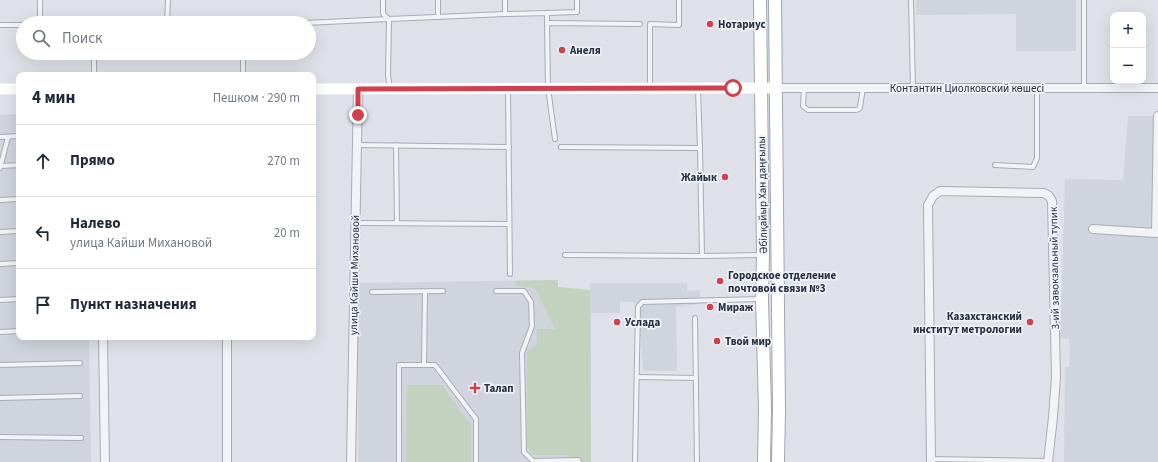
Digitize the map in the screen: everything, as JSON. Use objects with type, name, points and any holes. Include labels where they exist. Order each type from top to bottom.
[{"type":"main road","name":"Әбілқайыр Хан даңғылы","points":[[760,0],[763,255],[762,299],[765,409],[764,462]]},
{"type":"main road","name":"Әбілқайыр Хан даңғылы","points":[[775,0],[779,411],[778,462]]},
{"type":"street","points":[[316,89],[776,88]]},
{"type":"street","name":"Контантин Циолковский көшесі","points":[[776,88],[1158,88]]},
{"type":"street","points":[[0,89],[16,89]]},
{"type":"street","name":"улица Кайши Михановой","points":[[351,462],[358,89]]},
{"type":"street","points":[[1093,230],[1156,233],[1158,116]]},
{"type":"street","name":"3-ий завокзальный тупик","points":[[931,460],[928,205],[933,196],[940,191],[1044,193],[1049,196],[1052,201],[1056,376],[1048,461]]},
{"type":"street","points":[[103,340],[105,462]]},
{"type":"street","points":[[227,340],[227,462]]},
{"type":"lane","points":[[40,0],[40,16]]},
{"type":"lane","points":[[167,16],[168,0]]},
{"type":"lane","points":[[383,0],[383,14],[390,19]]},
{"type":"lane","points":[[438,0],[438,17]]},
{"type":"lane","points":[[505,0],[505,14]]},
{"type":"lane","points":[[316,22],[578,12],[577,0]]},
{"type":"lane","points":[[650,88],[650,24],[679,25],[679,0]]},
{"type":"lane","points":[[911,0],[913,88]]},
{"type":"lane","points":[[1084,0],[1084,88]]},
{"type":"lane","points":[[547,13],[548,88],[554,140]]},
{"type":"lane","points":[[390,19],[388,75],[390,89]]},
{"type":"lane","points":[[547,23],[640,24]]},
{"type":"lane","points":[[0,25],[16,25]]},
{"type":"lane","points":[[94,60],[94,72]]},
{"type":"lane","points":[[243,60],[243,72]]},
{"type":"lane","points":[[508,88],[510,274]]},
{"type":"lane","points":[[698,88],[702,256]]},
{"type":"lane","points":[[804,88],[803,106],[808,110],[859,109],[863,88]]},
{"type":"lane","points":[[995,165],[1033,167],[1038,158],[1036,89]]},
{"type":"lane","points":[[0,137],[16,136]]},
{"type":"lane","points":[[8,137],[0,167],[16,165]]},
{"type":"lane","points":[[357,145],[509,147]]},
{"type":"lane","points":[[396,145],[397,222]]},
{"type":"lane","points":[[561,147],[700,148]]},
{"type":"lane","points":[[0,200],[16,199]]},
{"type":"lane","points":[[355,223],[397,222],[509,224]]},
{"type":"lane","points":[[0,232],[16,230]]},
{"type":"lane","points":[[565,255],[733,257],[763,255]]},
{"type":"lane","points":[[0,264],[16,263]]},
{"type":"lane","points":[[496,291],[524,291],[531,302],[532,326],[522,353],[524,452],[533,461],[578,460],[579,462]]},
{"type":"lane","points":[[372,292],[443,292]]},
{"type":"lane","points":[[424,365],[425,292]]},
{"type":"lane","points":[[0,300],[16,299]]},
{"type":"lane","points":[[635,462],[638,307],[642,302],[762,299]]},
{"type":"lane","points":[[695,318],[697,462]]},
{"type":"lane","points":[[0,332],[16,331]]},
{"type":"lane","points":[[0,365],[80,363]]},
{"type":"lane","points":[[399,462],[399,365],[435,365],[476,420],[476,462]]},
{"type":"lane","points":[[637,377],[696,378]]},
{"type":"lane","points":[[0,398],[80,396]]},
{"type":"lane","points":[[0,437],[81,438]]},
{"type":"lane","points":[[931,460],[1048,461]]},
{"type":"shaded area","points":[[916,0],[1076,0],[1076,51],[1016,51],[1016,14],[916,15]]},
{"type":"shaded area","points":[[16,114],[16,340],[89,340],[91,462],[0,462],[0,115]]},
{"type":"shaded area","points":[[1128,116],[1158,116],[1158,462],[1064,462],[1065,367],[1069,367],[1070,354],[1069,339],[1060,338],[1065,179],[1123,180]]},
{"type":"shaded area","name":"Талап","points":[[558,280],[558,287],[590,290],[590,283],[687,283],[687,291],[700,290],[700,304],[676,307],[677,371],[643,371],[641,337],[636,337],[635,302],[620,302],[620,313],[591,313],[591,462],[358,462],[358,283]]},
{"type":"green space","points":[[558,280],[558,287],[590,290],[591,462],[571,462],[569,455],[533,455],[527,446],[527,352],[537,344],[537,329],[555,329],[535,288],[516,286],[515,281]]},
{"type":"green space","points":[[407,385],[442,385],[471,425],[471,462],[406,462]]},
{"type":"place","name":"Нотариус","points":[[710,24]]},
{"type":"place","name":"Анеля","points":[[562,50]]},
{"type":"place","name":"Жайык","points":[[725,177]]},
{"type":"place","name":"Городское отделение почтовой связи №3","points":[[720,281]]},
{"type":"place","name":"Мираж","points":[[710,307]]},
{"type":"place","name":"Услада","points":[[617,322]]},
{"type":"place","name":"Казахстанский институт метрологии","points":[[1030,322]]},
{"type":"place","name":"Твой мир","points":[[717,341]]},
{"type":"place","name":"Талап","points":[[475,388]]},
{"type":"route","points":[[358,115],[358,89],[733,88]]}]
